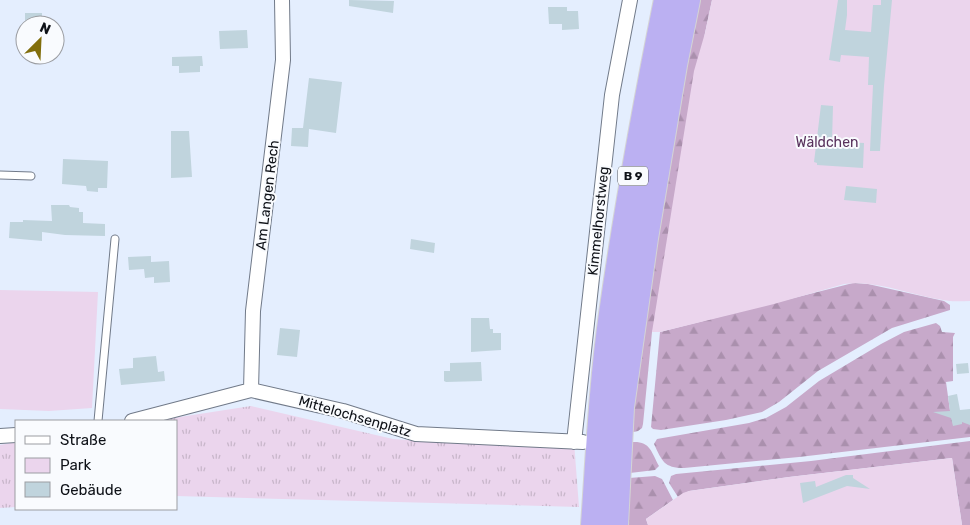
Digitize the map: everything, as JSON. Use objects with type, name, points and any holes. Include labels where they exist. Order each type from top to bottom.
[{"type":"highway","name":"B 9","points":[[593,525],[601,410],[611,315],[638,149],[666,0]]},
{"type":"highway","name":"B 9","points":[[616,525],[622,407],[646,238],[673,74],[688,0]]},
{"type":"street","name":"Am Langen Rech","points":[[251,390],[253,311],[283,60],[282,0]]},
{"type":"street","name":"Kimmelhorstweg","points":[[578,442],[612,95],[630,0]]},
{"type":"street","name":"Mittelochsenplatz","points":[[136,420],[251,390],[343,411],[416,434],[578,442]]},
{"type":"street","points":[[0,436],[15,435]]},
{"type":"lane","points":[[0,175],[31,176]]},
{"type":"lane","points":[[98,420],[115,239]]},
{"type":"green space","points":[[698,0],[712,0],[659,315],[652,332],[643,424],[642,428],[638,431],[629,433],[643,307]]},
{"type":"green space","name":"Wäldchen","points":[[712,0],[970,0],[970,301],[946,301],[869,284],[844,284],[774,304],[660,332],[652,332],[694,71]]},
{"type":"green space","points":[[853,283],[868,284],[944,301],[950,305],[950,310],[892,328],[818,371],[779,402],[762,412],[726,420],[661,430],[651,427],[660,332]]},
{"type":"green space","points":[[0,290],[98,292],[92,408],[49,411],[0,409]]},
{"type":"green space","points":[[936,323],[940,326],[942,332],[955,333],[953,337],[953,381],[946,382],[951,418],[970,422],[970,437],[684,468],[672,467],[664,462],[654,444],[657,439],[749,423],[766,418],[786,407],[819,381],[881,344],[904,332]]},
{"type":"green space","points":[[251,406],[393,439],[462,444],[574,442],[579,507],[178,496],[178,420],[160,420]]},
{"type":"green space","points":[[970,441],[970,525],[962,525],[952,458],[689,491],[678,497],[669,483],[671,476],[676,474],[811,461]]},
{"type":"green space","points":[[15,442],[15,507],[0,508],[0,445]]},
{"type":"green space","points":[[632,442],[643,443],[649,448],[659,466],[655,470],[630,473]]},
{"type":"green space","points":[[952,458],[962,525],[648,525],[646,519],[683,493],[689,491]]},
{"type":"green space","points":[[655,476],[662,479],[673,500],[646,519],[648,525],[627,525],[629,478]]},
{"type":"building","points":[[349,0],[394,1],[393,13],[349,6]]},
{"type":"building","points":[[838,0],[847,0],[845,30],[871,32],[873,5],[881,5],[881,0],[892,0],[880,151],[870,151],[873,85],[868,85],[869,57],[841,55],[840,62],[829,60]]},
{"type":"building","points":[[548,7],[567,7],[567,11],[578,11],[579,29],[562,30],[562,24],[549,24]]},
{"type":"building","points":[[25,13],[42,13],[42,15],[25,15]]},
{"type":"building","points":[[247,30],[248,48],[220,49],[219,31]]},
{"type":"building","points":[[202,56],[203,66],[200,66],[200,72],[179,73],[179,66],[172,66],[172,57]]},
{"type":"building","points":[[309,78],[342,82],[336,133],[309,129],[308,147],[291,146],[292,128],[303,128]]},
{"type":"building","points":[[821,105],[833,106],[832,141],[864,143],[863,168],[817,165],[814,162]]},
{"type":"building","points":[[171,131],[189,131],[192,177],[171,178]]},
{"type":"building","points":[[63,159],[108,161],[107,188],[98,188],[98,192],[87,191],[86,186],[62,184]]},
{"type":"building","points":[[846,186],[877,189],[876,203],[844,200]]},
{"type":"building","points":[[51,205],[69,205],[70,207],[79,208],[79,212],[83,212],[83,223],[105,224],[105,236],[65,235],[42,232],[42,241],[9,238],[10,222],[23,222],[23,220],[52,221]]},
{"type":"building","points":[[411,239],[435,243],[434,253],[410,249]]},
{"type":"building","points":[[151,256],[151,262],[169,261],[170,282],[154,283],[154,277],[145,278],[144,269],[129,270],[128,257]]},
{"type":"building","points":[[471,318],[489,318],[490,329],[493,329],[493,333],[501,333],[501,350],[471,352]]},
{"type":"building","points":[[280,328],[300,330],[297,357],[277,355]]},
{"type":"building","points":[[156,356],[158,372],[164,371],[165,381],[121,385],[119,369],[133,368],[133,358]]},
{"type":"building","points":[[481,362],[482,381],[444,381],[444,371],[450,371],[450,363]]},
{"type":"building","points":[[968,363],[969,373],[957,374],[956,364]]},
{"type":"building","points":[[957,394],[960,410],[970,409],[970,425],[962,422],[962,424],[953,426],[951,418],[933,412],[950,411],[948,396]]},
{"type":"building","points":[[846,475],[853,475],[853,478],[870,489],[847,486],[803,503],[800,483],[815,481],[816,487]]}]
